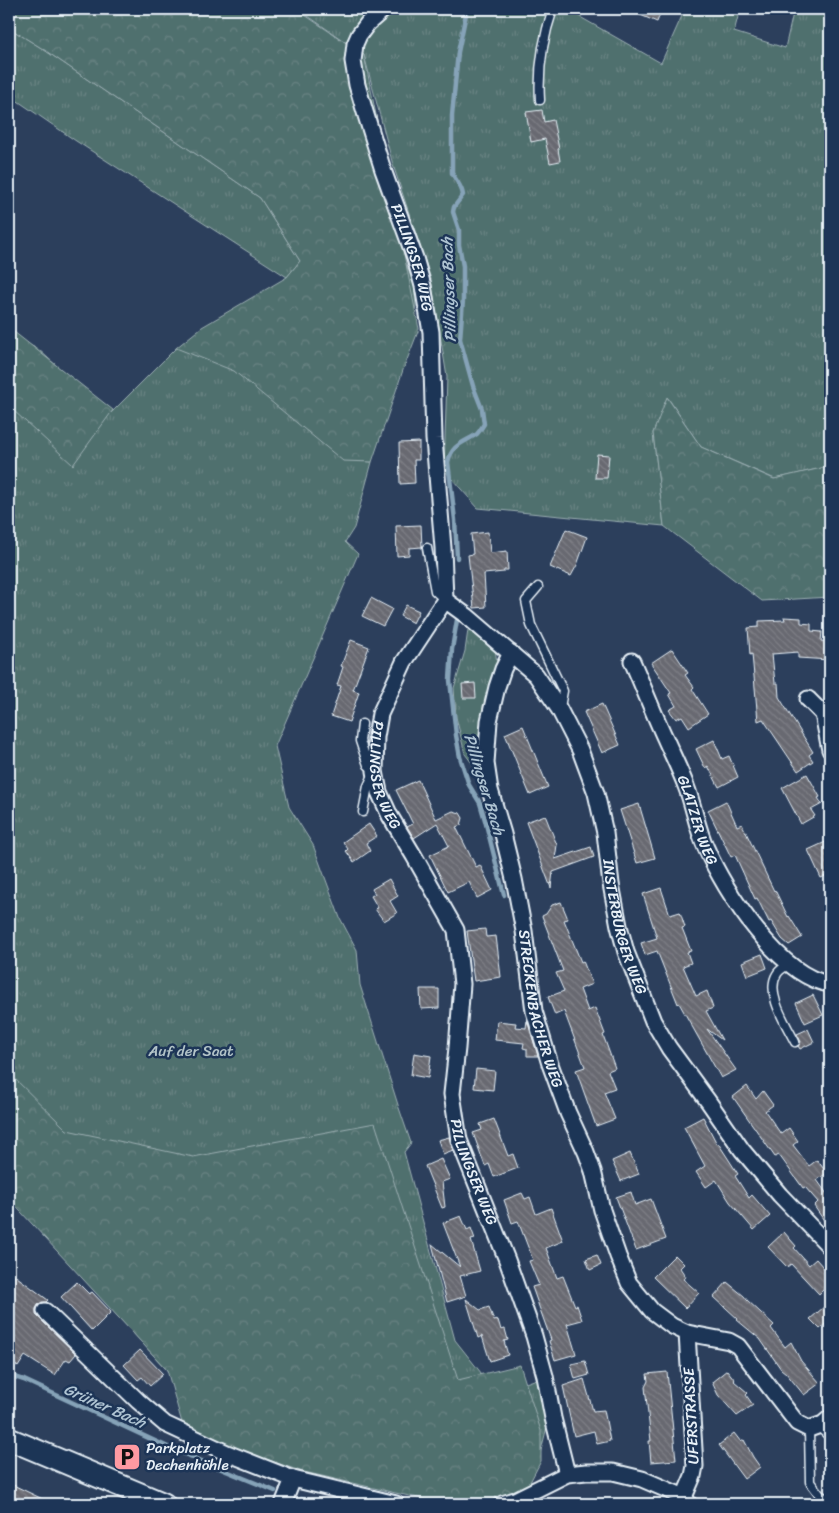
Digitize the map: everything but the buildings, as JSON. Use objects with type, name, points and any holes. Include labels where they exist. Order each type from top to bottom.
[{"type":"main road","points":[[9,1439],[164,1504]]},
{"type":"street","name":"PILLINGSER WEG","points":[[384,9],[368,23],[359,35],[355,44],[353,61],[364,112],[423,286],[429,323],[434,438],[443,548],[445,600],[404,662],[380,714],[376,737],[375,771],[379,792],[390,816],[456,930],[462,984],[452,1094],[459,1140],[507,1260],[534,1336],[546,1376],[553,1418],[567,1474]]},
{"type":"street","name":"INSTERBURGER WEG","points":[[445,600],[536,675],[559,709],[580,750],[596,793],[605,833],[611,884],[619,926],[626,952],[653,1021],[669,1048],[742,1150],[780,1195],[830,1247]]},
{"type":"street","name":"STRECKENBACHER WEG","points":[[511,653],[497,687],[489,721],[486,763],[490,790],[514,879],[524,931],[534,1011],[550,1064],[568,1113],[593,1171],[602,1210],[618,1256],[629,1283],[652,1311],[672,1326],[687,1333],[729,1341],[738,1346],[793,1420],[797,1423],[819,1425]]},
{"type":"street","name":"GLATZER WEG","points":[[632,661],[686,787],[705,847],[732,898],[763,938],[789,964],[804,975],[830,984]]},
{"type":"street","points":[[808,699],[826,712],[830,750]]},
{"type":"street","points":[[45,1311],[138,1401],[165,1424],[227,1453],[293,1479],[396,1504]]},
{"type":"street","name":"UFERSTRASSE","points":[[567,1474],[613,1472],[642,1479],[687,1500],[694,1466],[687,1333]]},
{"type":"street","points":[[502,1504],[515,1500],[567,1474]]},
{"type":"street","points":[[283,1504],[293,1479]]},
{"type":"lane","points":[[540,100],[539,78],[543,48],[553,9]]},
{"type":"lane","points":[[427,548],[435,592],[445,600]]},
{"type":"lane","points":[[538,587],[526,601],[531,625],[563,691],[559,709]]},
{"type":"lane","points":[[362,724],[360,741],[368,765],[375,771],[368,786],[364,812]]},
{"type":"lane","points":[[789,964],[777,973],[773,985],[774,999],[795,1042]]},
{"type":"lane","points":[[819,1425],[830,1437]]},
{"type":"lane","points":[[819,1425],[810,1482],[820,1495],[830,1501]]},
{"type":"green space","points":[[9,9],[296,9],[364,55],[419,329],[372,462],[343,461],[234,371],[176,348],[202,327],[287,277],[300,261],[260,198],[43,49],[9,28]]},
{"type":"green space","points":[[298,9],[566,9],[661,63],[685,9],[740,9],[734,32],[785,48],[794,9],[830,9],[830,466],[775,479],[701,447],[668,398],[653,433],[664,526],[478,508],[444,470],[447,377],[431,279],[393,165],[364,55]]},
{"type":"green space","points":[[9,28],[43,49],[260,198],[300,261],[287,277],[76,141],[9,95]]},
{"type":"green space","name":"Auf der Saat","points":[[375,183],[414,285],[416,306],[402,356],[352,460],[372,462],[354,528],[345,542],[358,554],[275,746],[289,807],[313,845],[340,918],[357,950],[360,985],[411,1143],[404,1152],[455,1340],[497,1393],[537,1379],[548,1423],[539,1458],[174,1378],[9,1196],[9,335],[38,349],[110,414],[176,348],[268,302]]},
{"type":"green space","points":[[9,328],[113,410],[73,465],[13,410]]},
{"type":"green space","points":[[667,397],[701,447],[774,479],[830,466],[830,597],[762,601],[664,526],[653,433]]},
{"type":"green space","points":[[469,623],[495,648],[497,664],[487,699],[485,737],[479,772],[465,754],[456,717],[454,688],[465,651]]},
{"type":"green space","points":[[9,1073],[67,1130],[193,1157],[375,1123],[458,1380],[520,1365],[541,1431],[541,1461],[529,1484],[501,1499],[446,1504],[300,1471],[184,1430],[167,1370],[9,1199]]},
{"type":"waterway","name":"Pillingser Bach","points":[[457,558],[455,520],[448,462],[452,451],[477,434],[484,424],[482,409],[473,386],[460,339],[463,266],[459,245],[459,230],[453,212],[454,207],[463,195],[452,173],[452,116],[458,52],[467,9]]},
{"type":"waterway","name":"Pillingser Bach","points":[[457,620],[452,649],[450,680],[456,735],[460,757],[469,785],[480,803],[504,895]]},
{"type":"waterway","name":"Grüner Bach","points":[[9,1375],[24,1380],[170,1448],[275,1491]]},
{"type":"waterway","name":"Grüner Bach","points":[[301,1499],[321,1504]]},
{"type":"place","name":"Parkplatz Dechenhöhle","points":[[127,1457]]}]
